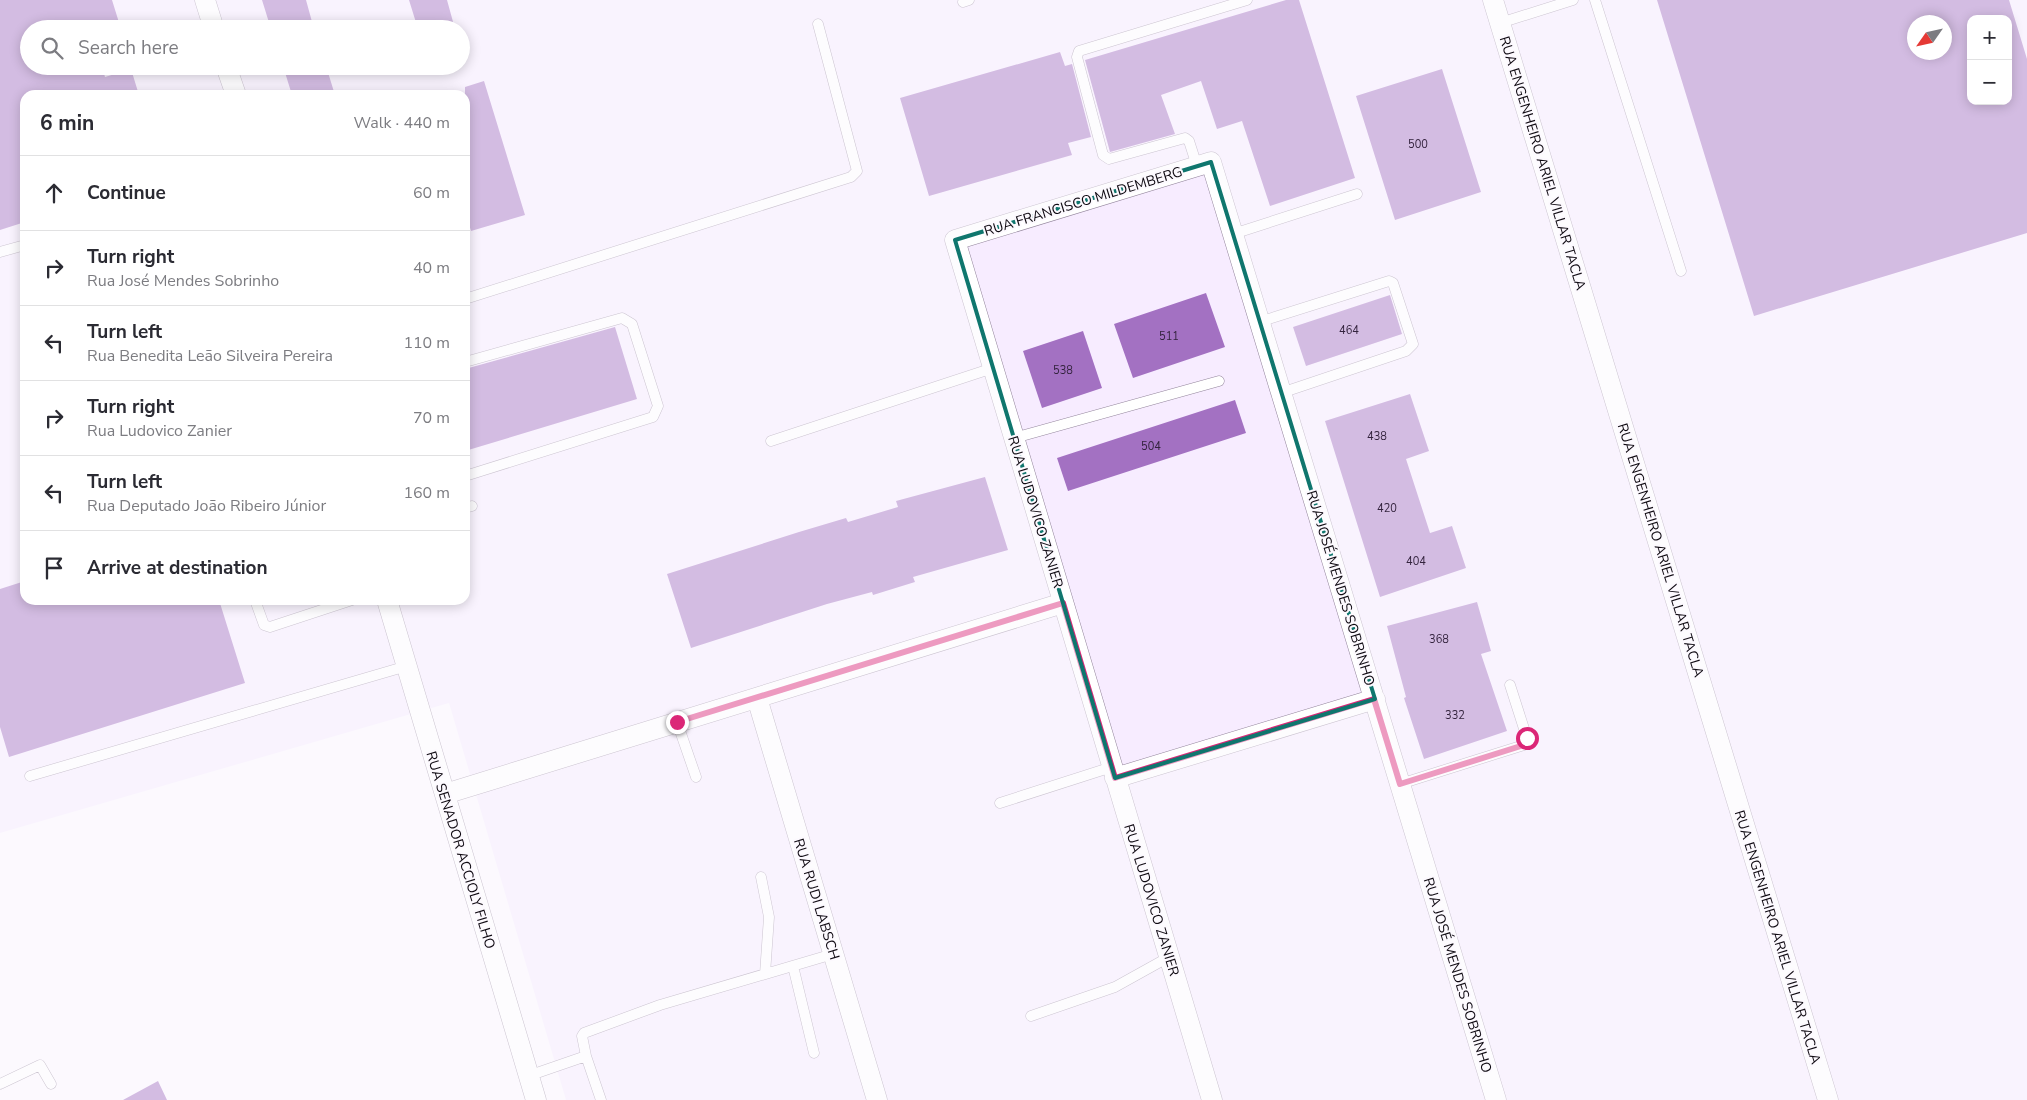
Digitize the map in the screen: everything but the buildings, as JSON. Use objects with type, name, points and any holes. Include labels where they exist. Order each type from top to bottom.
[{"type":"street","points":[[205,0],[211,20]]},
{"type":"street","name":"RUA ENGENHEIRO ARIEL VILLAR TACLA","points":[[1493,0],[1828,1100]]},
{"type":"street","points":[[229,75],[234,90]]},
{"type":"street","name":"RUA JOSÉ MENDES SOBRINHO","points":[[1204,164],[1232,234],[1260,322],[1496,1100]]},
{"type":"street","name":"RUA FRANCISCO MILDEMBERG","points":[[955,240],[1204,164]]},
{"type":"street","name":"RUA LUDOVICO ZANIER","points":[[955,240],[1212,1100]]},
{"type":"street","points":[[445,794],[1063,603]]},
{"type":"street","name":"RUA SENADOR ACCIOLY FILHO","points":[[389,605],[536,1100]]},
{"type":"street","name":"RUA RUDI LABSCH","points":[[757,698],[877,1100]]},
{"type":"street","points":[[1114,773],[1374,699]]},
{"type":"lane","points":[[1204,164],[1185,138],[1109,159],[1103,155],[1076,57],[1080,51],[1247,0]]},
{"type":"lane","points":[[1500,24],[1573,0]]},
{"type":"lane","points":[[1595,0],[1681,271]]},
{"type":"lane","points":[[470,297],[851,177],[857,171],[818,24]]},
{"type":"lane","points":[[1232,234],[1357,194]]},
{"type":"lane","points":[[0,252],[20,246]]},
{"type":"lane","points":[[1260,322],[1389,281],[1394,283],[1410,336],[1412,344],[1406,351],[1281,393]]},
{"type":"lane","points":[[470,361],[622,318],[632,324],[658,406],[653,417],[470,474]]},
{"type":"lane","points":[[771,441],[993,368]]},
{"type":"lane","points":[[1014,438],[1219,381]]},
{"type":"lane","points":[[257,605],[264,625],[270,627],[337,605]]},
{"type":"lane","points":[[30,776],[407,666]]},
{"type":"lane","points":[[1400,784],[1524,745],[1527,738],[1510,685]]},
{"type":"lane","points":[[677,722],[696,777]]},
{"type":"lane","points":[[1000,803],[1114,773]]},
{"type":"lane","points":[[761,877],[769,917],[765,974]]},
{"type":"lane","points":[[601,1100],[586,1056],[582,1036],[584,1032],[660,1006],[833,954]]},
{"type":"lane","points":[[1031,1016],[1116,987],[1169,957]]},
{"type":"lane","points":[[793,966],[814,1053]]},
{"type":"lane","points":[[528,1076],[586,1056]]},
{"type":"lane","points":[[0,1084],[40,1065],[51,1084]]},
{"type":"highlighted area","points":[[1211,162],[1375,699],[1115,778],[955,240]]},
{"type":"shaded area","points":[[0,0],[2027,0],[2027,1100],[566,1100],[449,703],[0,833]]},
{"type":"route","points":[[677,722],[1063,603],[1115,778],[1374,699],[1400,784],[1524,745],[1527,738]]}]
